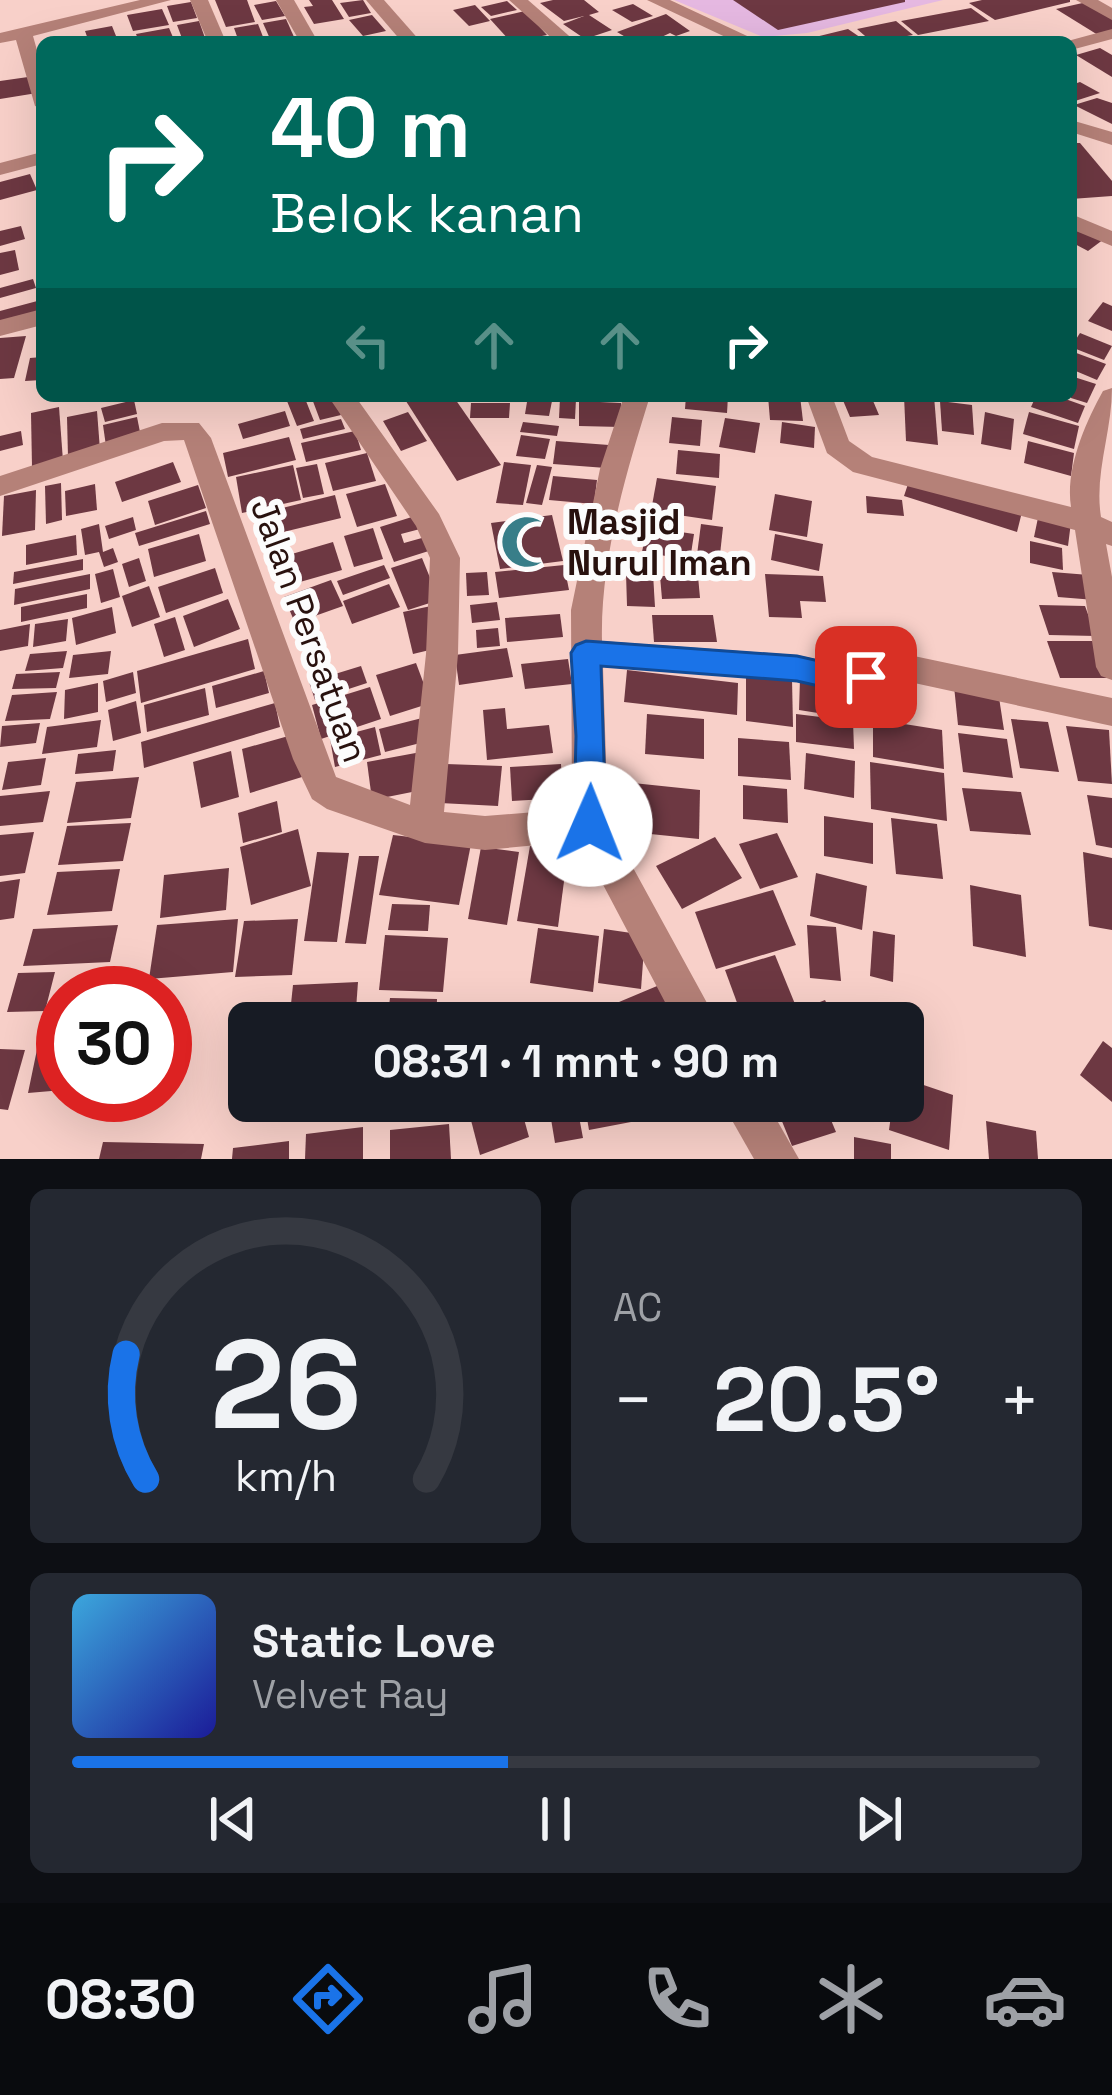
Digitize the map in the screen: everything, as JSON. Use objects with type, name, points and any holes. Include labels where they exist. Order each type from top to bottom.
[{"type":"street","points":[[0,38],[117,19],[162,0]]},
{"type":"street","points":[[200,0],[215,36]]},
{"type":"street","points":[[285,0],[306,36]]},
{"type":"street","points":[[376,0],[407,36]]},
{"type":"street","points":[[518,0],[560,36]]},
{"type":"street","points":[[656,0],[737,36]]},
{"type":"street","points":[[1085,0],[1112,15]]},
{"type":"street","points":[[23,33],[36,80]]},
{"type":"street","points":[[1077,43],[1112,34]]},
{"type":"street","points":[[1077,128],[1112,139]]},
{"type":"street","points":[[0,169],[36,160]]},
{"type":"street","points":[[1077,224],[1112,239]]},
{"type":"street","points":[[0,328],[36,319]]},
{"type":"street","points":[[1112,397],[1097,430],[1083,494],[1099,528],[1112,667]]},
{"type":"street","points":[[345,402],[429,522],[446,558],[425,826]]},
{"type":"street","points":[[635,402],[597,544],[586,610],[592,736],[590,824],[687,1002]]},
{"type":"street","points":[[821,402],[837,446],[863,465],[1099,528]]},
{"type":"street","name":"Jalan Persatuan","points":[[0,486],[163,432],[190,430],[198,438],[324,788],[357,805],[425,826],[485,832],[590,824]]},
{"type":"street","points":[[586,653],[797,668],[858,682],[866,677],[870,663],[877,661],[1112,712]]},
{"type":"street","points":[[755,1122],[778,1159]]},
{"type":"shaded area","points":[[674,0],[943,0],[807,33],[761,36]]},
{"type":"building","points":[[215,0],[247,0],[255,22],[226,27]]},
{"type":"building","points":[[309,0],[332,0],[344,19],[314,24],[304,7],[313,6]]},
{"type":"building","points":[[363,0],[371,13],[349,17],[340,3]]},
{"type":"building","points":[[584,0],[599,12],[589,15],[612,30],[581,36],[563,24],[584,16],[564,21],[540,3]]},
{"type":"building","points":[[733,0],[905,0],[905,2],[778,30]]},
{"type":"building","points":[[276,1],[285,16],[262,20],[254,5]]},
{"type":"building","points":[[507,1],[517,10],[491,16],[481,7]]},
{"type":"building","points":[[191,2],[197,18],[173,22],[167,6]]},
{"type":"building","points":[[1070,2],[995,20],[969,3]]},
{"type":"building","points":[[1087,2],[1112,17],[1112,31],[1098,35],[1056,9]]},
{"type":"building","points":[[633,4],[653,16],[632,22],[612,10]]},
{"type":"building","points":[[475,5],[490,21],[469,26],[453,10]]},
{"type":"building","points":[[971,8],[989,21],[918,35],[901,21]]},
{"type":"building","points":[[162,9],[169,25],[133,31],[127,15]]},
{"type":"building","points":[[525,11],[547,35],[506,36],[490,19]]},
{"type":"building","points":[[666,14],[690,31],[676,36],[617,32]]},
{"type":"building","points":[[372,15],[386,31],[363,36],[349,20]]},
{"type":"building","points":[[286,19],[294,36],[269,36],[263,23]]},
{"type":"building","points":[[199,21],[204,36],[181,36],[177,25]]},
{"type":"building","points":[[896,21],[913,35],[865,36],[857,29]]},
{"type":"building","points":[[258,24],[263,36],[237,36],[234,28]]},
{"type":"building","points":[[112,26],[116,36],[87,36],[85,31]]},
{"type":"building","points":[[169,28],[172,36],[137,36]]},
{"type":"building","points":[[848,29],[858,36],[819,36]]},
{"type":"building","points":[[1100,48],[1112,55],[1112,77],[1077,56]]},
{"type":"building","points":[[35,76],[36,93],[0,99],[0,81]]},
{"type":"building","points":[[1080,82],[1100,93],[1077,100]]},
{"type":"building","points":[[1097,98],[1112,103],[1112,124],[1077,106]]},
{"type":"building","points":[[1077,143],[1112,181],[1112,196],[1077,199]]},
{"type":"building","points":[[30,174],[36,190],[0,200],[0,182]]},
{"type":"building","points":[[21,226],[25,239],[0,246],[0,231]]},
{"type":"building","points":[[1077,228],[1104,239],[1088,251],[1077,245]]},
{"type":"building","points":[[15,250],[19,270],[0,275],[0,253]]},
{"type":"building","points":[[33,279],[36,288],[0,298],[0,288]]},
{"type":"building","points":[[36,301],[36,315],[0,325],[0,311]]},
{"type":"building","points":[[1103,302],[1112,306],[1112,331],[1088,321]]},
{"type":"building","points":[[1080,333],[1112,346],[1104,360],[1077,349]]},
{"type":"building","points":[[26,336],[14,378],[0,379],[0,338]]},
{"type":"building","points":[[1077,353],[1106,364],[1097,380],[1077,372]]},
{"type":"building","points":[[30,358],[36,358],[36,380],[25,381]]},
{"type":"building","points":[[1077,378],[1096,384],[1087,403],[1077,400]]},
{"type":"building","points":[[134,402],[137,414],[105,422],[101,408]]},
{"type":"building","points":[[287,402],[306,402],[314,421],[297,426]]},
{"type":"building","points":[[313,402],[336,402],[341,415],[320,420]]},
{"type":"building","points":[[407,402],[457,402],[501,465],[457,481]]},
{"type":"building","points":[[527,402],[552,402],[549,416],[525,414]]},
{"type":"building","points":[[560,402],[576,402],[575,419],[559,418]]},
{"type":"building","points":[[579,402],[621,403],[621,427],[579,426]]},
{"type":"building","points":[[686,402],[728,402],[727,413],[685,409]]},
{"type":"building","points":[[768,402],[801,402],[803,421],[770,420]]},
{"type":"building","points":[[844,402],[874,402],[879,415],[850,417]]},
{"type":"building","points":[[904,402],[934,402],[938,445],[906,441]]},
{"type":"building","points":[[940,402],[972,405],[974,435],[942,431]]},
{"type":"building","points":[[1033,402],[1085,406],[1078,423],[1031,407]]},
{"type":"building","points":[[471,403],[510,403],[509,418],[470,418]]},
{"type":"building","points":[[59,407],[63,461],[32,467],[31,413]]},
{"type":"building","points":[[97,411],[100,450],[68,457],[67,417]]},
{"type":"building","points":[[285,411],[290,426],[243,439],[238,424]]},
{"type":"building","points":[[408,412],[427,441],[401,451],[383,421]]},
{"type":"building","points":[[985,412],[1014,419],[1011,450],[981,444]]},
{"type":"building","points":[[1029,412],[1079,426],[1074,449],[1023,434]]},
{"type":"building","points":[[137,417],[141,437],[106,446],[103,425]]},
{"type":"building","points":[[672,417],[702,420],[700,446],[669,443]]},
{"type":"building","points":[[725,418],[760,423],[755,453],[719,447]]},
{"type":"building","points":[[341,419],[345,429],[303,439],[300,429]]},
{"type":"building","points":[[523,422],[559,426],[557,436],[520,432]]},
{"type":"building","points":[[782,422],[815,427],[814,448],[780,443]]},
{"type":"building","points":[[21,431],[23,445],[0,451],[0,436]]},
{"type":"building","points":[[355,431],[361,450],[306,462],[301,443]]},
{"type":"building","points":[[521,435],[550,439],[545,459],[516,456]]},
{"type":"building","points":[[289,437],[296,460],[228,477],[223,453]]},
{"type":"building","points":[[556,441],[609,445],[606,468],[553,464]]},
{"type":"building","points":[[1028,441],[1074,453],[1071,476],[1024,463]]},
{"type":"building","points":[[678,450],[720,454],[719,478],[676,474]]},
{"type":"building","points":[[367,453],[376,481],[333,491],[325,463]]},
{"type":"building","points":[[173,462],[181,482],[122,502],[115,482]]},
{"type":"building","points":[[504,462],[531,465],[523,505],[496,503]]},
{"type":"building","points":[[317,464],[324,494],[303,498],[296,468]]},
{"type":"building","points":[[293,465],[301,500],[242,513],[236,477]]},
{"type":"building","points":[[537,465],[552,467],[542,505],[526,503]]},
{"type":"building","points":[[553,476],[597,480],[594,504],[549,500]]},
{"type":"building","points":[[657,478],[716,486],[712,520],[651,511]]},
{"type":"building","points":[[910,478],[1022,512],[1017,532],[904,496]]},
{"type":"building","points":[[61,483],[62,520],[46,524],[45,486]]},
{"type":"building","points":[[95,484],[97,510],[66,516],[65,491]]},
{"type":"building","points":[[385,484],[397,516],[357,527],[346,494]]},
{"type":"building","points":[[198,485],[206,508],[155,525],[148,501]]},
{"type":"building","points":[[36,490],[35,530],[2,536],[4,496]]},
{"type":"building","points":[[775,494],[812,501],[807,537],[769,530]]},
{"type":"building","points":[[335,495],[341,518],[271,535],[266,512]]},
{"type":"building","points":[[866,496],[902,500],[904,516],[867,513]]},
{"type":"building","points":[[206,511],[210,524],[139,546],[135,533]]},
{"type":"building","points":[[1039,513],[1071,522],[1068,546],[1034,537]]},
{"type":"building","name":"Masjid Nurul Iman","points":[[552,515],[563,561],[500,569],[491,523]]},
{"type":"building","points":[[415,516],[420,529],[401,534],[404,543],[429,536],[435,549],[394,562],[380,527]]},
{"type":"building","points":[[133,517],[136,530],[109,539],[105,526]]},
{"type":"building","points":[[99,524],[103,552],[113,548],[118,562],[104,567],[99,552],[85,555],[81,529]]},
{"type":"building","points":[[701,524],[723,527],[718,573],[695,570]]},
{"type":"building","points":[[647,527],[694,534],[690,560],[642,552]]},
{"type":"building","points":[[373,528],[383,559],[354,567],[344,536]]},
{"type":"building","points":[[199,534],[206,561],[154,577],[148,549]]},
{"type":"building","points":[[775,534],[823,544],[819,571],[771,560]]},
{"type":"building","points":[[76,535],[77,555],[26,565],[26,545]]},
{"type":"building","points":[[1030,541],[1062,548],[1063,570],[1030,563]]},
{"type":"building","points":[[333,542],[342,570],[293,584],[285,556]]},
{"type":"building","points":[[139,558],[146,581],[129,587],[122,564]]},
{"type":"building","points":[[422,558],[439,600],[408,610],[391,568]]},
{"type":"building","points":[[83,559],[83,570],[13,584],[14,572]]},
{"type":"building","points":[[384,565],[390,578],[343,595],[337,581]]},
{"type":"building","points":[[564,565],[569,590],[499,598],[495,572]]},
{"type":"building","points":[[215,568],[223,593],[166,613],[158,587]]},
{"type":"building","points":[[113,569],[120,597],[101,603],[95,574]]},
{"type":"building","points":[[487,572],[489,595],[467,596],[466,573]]},
{"type":"building","points":[[1052,572],[1089,575],[1095,600],[1058,597]]},
{"type":"building","points":[[626,573],[653,574],[655,607],[627,606]]},
{"type":"building","points":[[90,574],[90,589],[14,605],[15,589]]},
{"type":"building","points":[[765,574],[823,576],[826,602],[800,601],[802,618],[769,617]]},
{"type":"building","points":[[660,576],[698,576],[700,598],[662,599]]},
{"type":"building","points":[[331,580],[343,606],[295,623],[284,597]]},
{"type":"building","points":[[389,584],[400,607],[352,624],[343,601]]},
{"type":"building","points":[[149,586],[160,617],[132,627],[122,596]]},
{"type":"building","points":[[87,594],[87,608],[21,622],[21,607]]},
{"type":"building","points":[[228,599],[240,629],[194,647],[183,616]]},
{"type":"building","points":[[497,602],[500,620],[472,623],[470,605]]},
{"type":"building","points":[[1039,605],[1085,606],[1096,636],[1049,635]]},
{"type":"building","points":[[431,606],[442,647],[413,654],[403,612]]},
{"type":"building","points":[[112,607],[116,633],[76,645],[72,618]]},
{"type":"building","points":[[560,614],[563,637],[507,642],[505,618]]},
{"type":"building","points":[[652,615],[713,615],[717,642],[654,642]]},
{"type":"building","points":[[175,617],[185,650],[164,657],[154,624]]},
{"type":"building","points":[[68,619],[66,641],[33,647],[35,624]]},
{"type":"building","points":[[30,624],[28,646],[0,651],[0,630]]},
{"type":"building","points":[[498,628],[500,646],[477,648],[476,630]]},
{"type":"building","points":[[248,639],[255,669],[141,703],[137,671]]},
{"type":"building","points":[[1047,641],[1093,641],[1107,678],[1060,678]]},
{"type":"building","points":[[507,648],[513,677],[459,685],[455,655]]},
{"type":"building","points":[[67,651],[63,668],[25,671],[30,654]]},
{"type":"building","points":[[111,651],[108,674],[69,678],[73,655]]},
{"type":"building","points":[[568,659],[572,684],[525,689],[521,664]]},
{"type":"building","points":[[416,663],[431,703],[390,716],[376,675]]},
{"type":"building","points":[[361,666],[367,683],[315,700],[309,682]]},
{"type":"building","points":[[627,670],[738,683],[737,715],[624,702]]},
{"type":"building","points":[[264,671],[269,693],[216,708],[212,686]]},
{"type":"building","points":[[60,672],[56,688],[12,689],[16,674]]},
{"type":"building","points":[[133,672],[136,693],[106,702],[103,681]]},
{"type":"building","points":[[746,674],[792,679],[793,727],[746,721]]},
{"type":"building","points":[[800,679],[856,688],[856,719],[799,710]]},
{"type":"building","points":[[98,683],[98,712],[64,719],[65,690]]},
{"type":"building","points":[[954,686],[998,691],[1004,730],[958,725]]},
{"type":"building","points":[[370,687],[381,719],[321,739],[312,705]]},
{"type":"building","points":[[205,688],[209,715],[147,732],[144,705]]},
{"type":"building","points":[[57,692],[50,719],[5,721],[12,695]]},
{"type":"building","points":[[136,701],[141,733],[113,741],[108,710]]},
{"type":"building","points":[[275,703],[280,727],[144,768],[141,742]]},
{"type":"building","points":[[505,708],[507,729],[549,725],[553,753],[487,760],[483,710]]},
{"type":"building","points":[[647,714],[704,719],[704,759],[645,754]]},
{"type":"building","points":[[796,714],[853,721],[854,749],[796,742]]},
{"type":"building","points":[[426,717],[432,740],[385,752],[379,729]]},
{"type":"building","points":[[873,719],[942,730],[944,769],[873,757]]},
{"type":"building","points":[[1011,719],[1048,722],[1059,772],[1020,768]]},
{"type":"building","points":[[101,720],[97,747],[42,754],[47,727]]},
{"type":"building","points":[[40,723],[36,743],[0,747],[2,726]]},
{"type":"building","points":[[1066,726],[1109,730],[1112,784],[1078,781]]},
{"type":"building","points":[[375,727],[381,755],[335,767],[330,739]]},
{"type":"building","points":[[958,733],[1007,739],[1013,778],[963,772]]},
{"type":"building","points":[[292,735],[302,777],[250,793],[242,749]]},
{"type":"building","points":[[738,738],[789,742],[791,780],[738,776]]},
{"type":"building","points":[[116,750],[113,771],[75,774],[78,754]]},
{"type":"building","points":[[231,751],[239,797],[201,808],[193,762]]},
{"type":"building","points":[[421,752],[427,789],[372,800],[367,762]]},
{"type":"building","points":[[806,753],[855,761],[854,798],[804,789]]},
{"type":"building","points":[[46,758],[41,785],[2,790],[8,762]]},
{"type":"building","points":[[870,762],[944,773],[947,821],[871,809]]},
{"type":"building","points":[[446,764],[502,766],[498,806],[440,803]]},
{"type":"building","points":[[561,764],[563,798],[512,801],[510,767]]},
{"type":"building","points":[[139,777],[131,818],[67,823],[76,782]]},
{"type":"building","points":[[633,783],[700,790],[699,839],[631,832]]},
{"type":"building","points":[[743,785],[787,789],[788,823],[743,819]]},
{"type":"building","points":[[962,788],[1021,792],[1031,835],[970,831]]},
{"type":"building","points":[[50,791],[43,822],[0,826],[0,796]]},
{"type":"building","points":[[1087,795],[1112,798],[1112,848],[1096,845]]},
{"type":"building","points":[[277,801],[282,832],[243,843],[238,813]]},
{"type":"building","points":[[824,816],[873,823],[873,864],[824,856]]},
{"type":"building","points":[[891,818],[937,824],[943,879],[896,874]]},
{"type":"building","points":[[131,823],[123,861],[58,865],[67,826]]},
{"type":"building","points":[[298,829],[311,886],[251,905],[240,847]]},
{"type":"building","points":[[34,832],[25,873],[0,876],[0,835]]},
{"type":"building","points":[[777,833],[798,877],[760,889],[739,844]]},
{"type":"building","points":[[393,835],[471,844],[459,905],[379,895]]},
{"type":"building","points":[[715,837],[742,878],[682,909],[656,866]]},
{"type":"building","points":[[530,846],[568,851],[558,927],[517,921]]},
{"type":"building","points":[[481,847],[519,852],[507,925],[468,919]]},
{"type":"building","points":[[317,852],[349,853],[337,942],[304,941]]},
{"type":"building","points":[[1083,852],[1112,858],[1112,930],[1089,926]]},
{"type":"building","points":[[359,856],[379,856],[366,944],[345,943]]},
{"type":"building","points":[[229,868],[226,910],[160,918],[164,875]]},
{"type":"building","points":[[120,869],[112,911],[47,915],[57,872]]},
{"type":"building","points":[[816,873],[867,886],[862,930],[810,916]]},
{"type":"building","points":[[20,879],[14,918],[0,920],[0,882]]},
{"type":"building","points":[[970,885],[1021,895],[1026,957],[973,946]]},
{"type":"building","points":[[773,890],[796,945],[716,969],[695,912]]},
{"type":"building","points":[[392,904],[430,905],[428,931],[388,930]]},
{"type":"building","points":[[238,919],[233,972],[192,975],[192,966],[151,966],[157,925]]},
{"type":"building","points":[[298,919],[292,975],[235,977],[244,921]]},
{"type":"building","points":[[118,925],[110,962],[23,966],[33,929]]},
{"type":"building","points":[[807,925],[836,927],[841,981],[810,978]]},
{"type":"building","points":[[538,928],[599,936],[593,992],[530,983]]},
{"type":"building","points":[[604,929],[645,935],[641,989],[598,983]]},
{"type":"building","points":[[873,931],[895,935],[893,982],[870,976]]},
{"type":"building","points":[[385,935],[448,938],[443,992],[379,990]]},
{"type":"building","points":[[775,955],[794,1002],[737,1002],[725,970]]},
{"type":"building","points":[[18,973],[36,973],[36,1011],[7,1012]]},
{"type":"building","points":[[669,981],[678,1002],[619,1002]]},
{"type":"building","points":[[358,982],[357,1002],[291,1002],[293,985]]},
{"type":"building","points":[[390,998],[437,999],[437,1002],[390,1002]]},
{"type":"building","points":[[1103,1041],[1112,1048],[1112,1102],[1080,1075]]},
{"type":"building","points":[[0,1049],[25,1050],[8,1110],[0,1109]]},
{"type":"building","points":[[36,1054],[36,1092],[28,1093]]},
{"type":"building","points":[[924,1085],[953,1095],[949,1150],[889,1130],[890,1122],[924,1122]]},
{"type":"building","points":[[986,1121],[1036,1131],[1038,1159],[989,1159]]},
{"type":"building","points":[[471,1122],[525,1122],[529,1137],[480,1155]]},
{"type":"building","points":[[552,1122],[580,1122],[583,1138],[555,1143]]},
{"type":"building","points":[[588,1122],[631,1122],[589,1130]]},
{"type":"building","points":[[782,1122],[832,1122],[836,1132],[792,1146]]},
{"type":"building","points":[[449,1124],[451,1159],[390,1159],[390,1130]]},
{"type":"building","points":[[363,1127],[363,1159],[305,1159],[306,1134]]},
{"type":"building","points":[[854,1137],[891,1144],[891,1159],[854,1159]]},
{"type":"building","points":[[289,1141],[289,1159],[232,1159],[233,1148]]},
{"type":"building","points":[[103,1142],[204,1144],[201,1159],[99,1159]]},
{"type":"place","name":"Masjid Nurul Iman","points":[[527,542]]},
{"type":"route","points":[[590,824],[592,736],[586,653],[797,668],[858,682],[866,677]]}]
